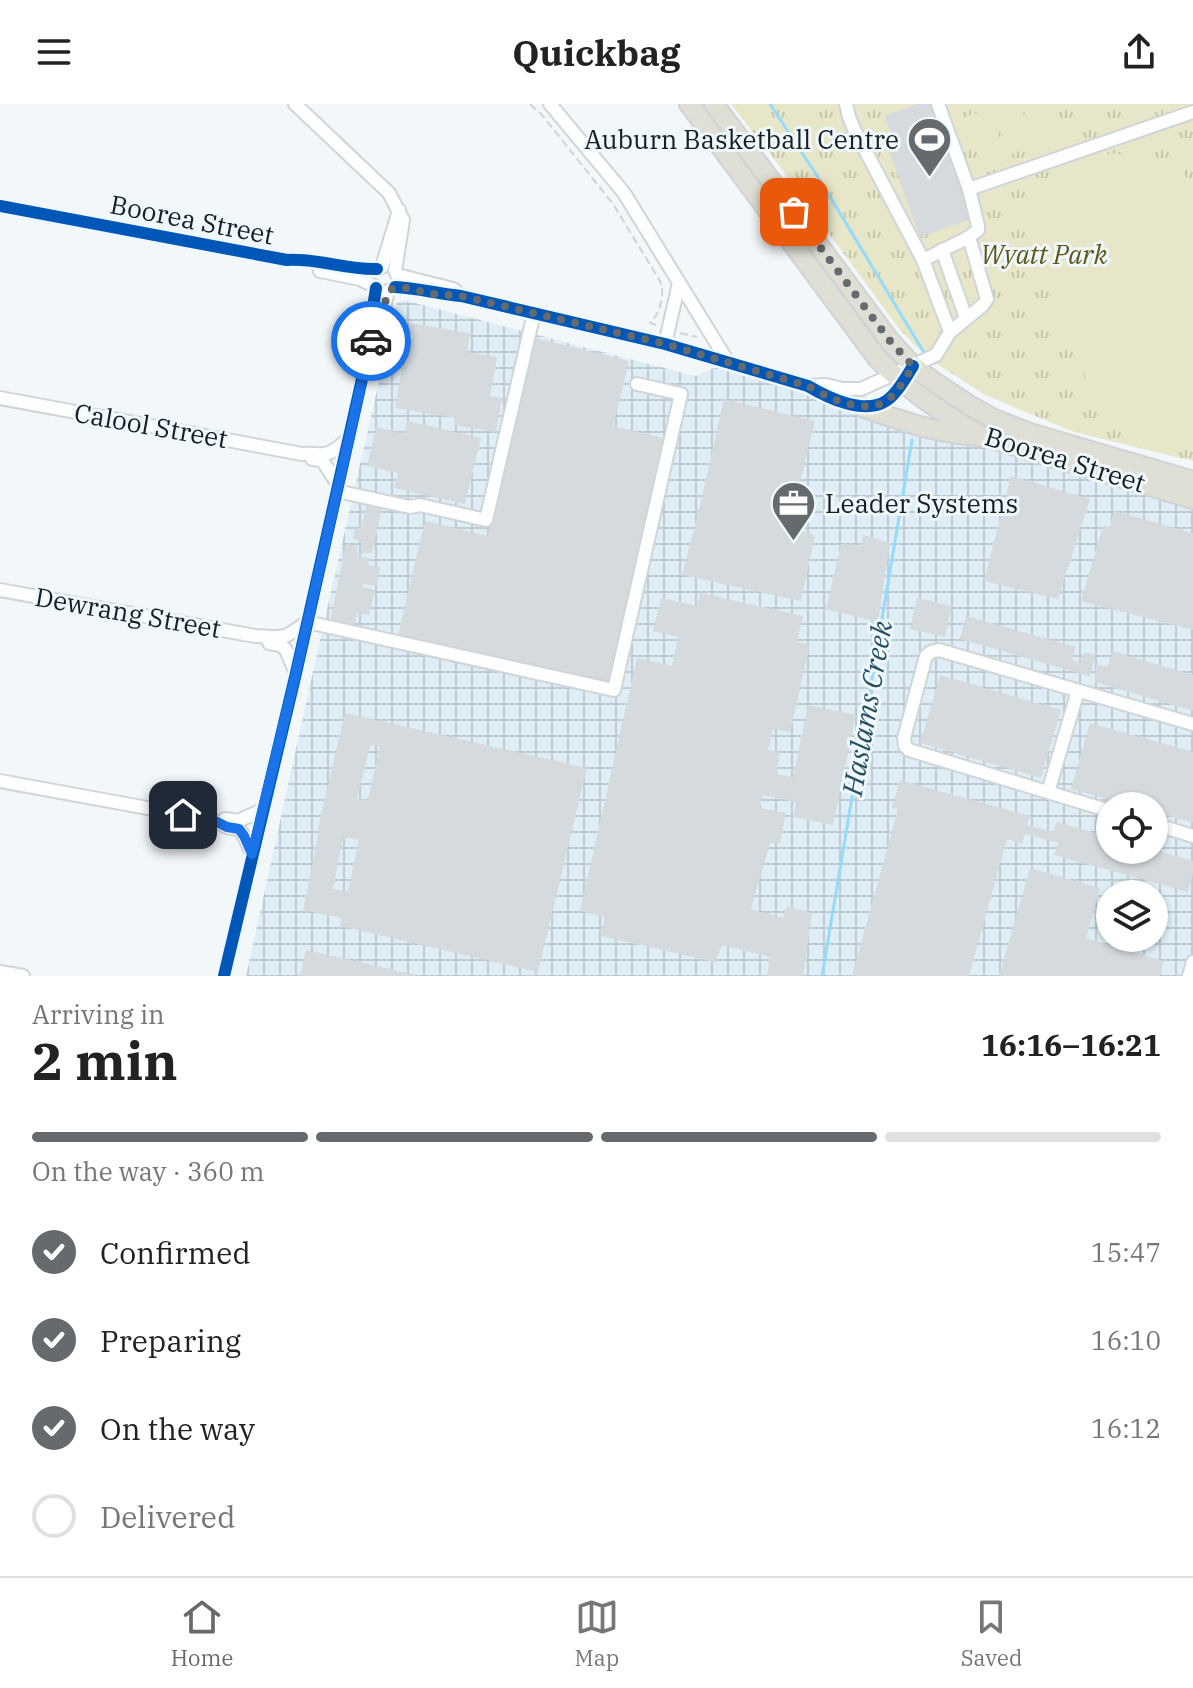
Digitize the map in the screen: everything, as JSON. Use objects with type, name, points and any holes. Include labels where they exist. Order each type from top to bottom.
[{"type":"highway","points":[[689,104],[877,358],[897,379]]},
{"type":"highway","name":"Boorea Street","points":[[714,104],[893,344],[913,366],[969,405],[1011,426],[1193,481]]},
{"type":"highway","name":"Boorea Street","points":[[897,379],[981,436],[1193,499]]},
{"type":"highway","points":[[864,408],[934,431],[981,436]]},
{"type":"street","points":[[224,976],[375,335],[385,279],[403,220],[389,193],[295,104]]},
{"type":"street","points":[[550,104],[624,193],[728,362]]},
{"type":"street","points":[[846,104],[854,129],[923,260],[950,332]]},
{"type":"street","points":[[923,260],[978,230],[969,189],[938,104]]},
{"type":"street","points":[[969,189],[1193,112]]},
{"type":"street","name":"Boorea Street","points":[[0,206],[287,260],[302,267],[360,279],[385,279],[412,289],[461,296],[534,313],[728,362],[808,386],[864,408],[889,400],[897,379]]},
{"type":"street","points":[[913,366],[936,355],[950,332],[987,299],[969,237]]},
{"type":"street","points":[[942,250],[966,318]]},
{"type":"street","points":[[665,344],[679,283]]},
{"type":"street","points":[[338,488],[410,507],[420,505],[486,520],[534,313]]},
{"type":"street","points":[[375,335],[406,337]]},
{"type":"street","name":"Boorea Street","points":[[808,386],[826,385],[857,390],[897,379],[913,366]]},
{"type":"street","points":[[307,622],[614,690],[681,394],[637,384]]},
{"type":"street","name":"Calool Street","points":[[0,398],[302,454],[322,455],[333,451],[349,438]]},
{"type":"street","name":"Calool Street","points":[[302,454],[322,460],[338,488]]},
{"type":"street","name":"Dewrang Street","points":[[0,590],[255,636],[282,638],[307,622]]},
{"type":"street","name":"Dewrang Street","points":[[255,636],[281,645],[296,673]]},
{"type":"street","points":[[1096,807],[909,750],[904,738],[926,656],[939,650],[1193,724]]},
{"type":"street","points":[[1048,792],[1078,691]]},
{"type":"street","points":[[0,781],[213,820],[238,821],[262,810]]},
{"type":"street","points":[[213,820],[239,829],[252,854]]},
{"type":"street","points":[[1168,828],[1193,836]]},
{"type":"street","points":[[1189,976],[1193,962]]},
{"type":"street","points":[[0,972],[23,976]]},
{"type":"path","points":[[530,104],[613,204],[660,281],[663,290],[661,303],[650,323],[697,337],[713,338]]},
{"type":"shaded area","points":[[403,300],[695,376],[728,362],[822,394],[1193,499],[1193,976],[246,976],[397,303]]},
{"type":"green space","name":"Wyatt Park","points":[[731,104],[1193,104],[1193,461],[1074,432],[985,395],[937,364],[900,330]]},
{"type":"green space","points":[[1020,104],[1035,146],[1011,154],[994,106]]},
{"type":"green space","points":[[1025,104],[1052,104],[1063,136],[1039,144]]},
{"type":"green space","points":[[989,108],[1006,156],[982,164],[965,117]]},
{"type":"green space","points":[[1112,153],[1180,163],[1193,193],[1193,444],[1174,447],[1142,440],[1111,425],[1093,394],[1025,234],[1043,198],[1061,174],[1079,163]]},
{"type":"building","name":"Auburn Basketball Centre","points":[[918,104],[934,104],[974,218],[920,237],[885,139],[892,137],[885,116]]},
{"type":"building","points":[[410,323],[470,333],[467,352],[497,357],[490,396],[502,398],[496,432],[454,425],[456,418],[395,408]]},
{"type":"building","points":[[535,338],[629,361],[613,426],[663,438],[608,687],[398,635],[425,521],[488,536]]},
{"type":"building","points":[[724,399],[815,421],[789,528],[815,535],[801,601],[682,575]]},
{"type":"building","points":[[407,421],[481,438],[465,504],[394,488],[398,473],[367,466],[376,427],[404,434]]},
{"type":"building","points":[[1011,476],[1090,499],[1058,599],[984,581]]},
{"type":"building","points":[[367,504],[382,508],[372,553],[361,553],[362,541],[353,539],[355,529],[361,527]]},
{"type":"building","points":[[1114,511],[1193,533],[1193,630],[1081,601],[1103,526],[1110,527]]},
{"type":"building","points":[[863,535],[890,543],[878,622],[826,609],[841,544],[861,546]]},
{"type":"building","points":[[346,544],[357,546],[358,556],[370,558],[368,565],[380,567],[377,586],[362,584],[375,590],[369,615],[357,613],[354,627],[330,622]]},
{"type":"building","points":[[700,593],[803,616],[797,642],[810,645],[790,732],[773,729],[768,750],[780,752],[776,774],[793,777],[808,705],[856,715],[833,825],[793,817],[796,802],[763,795],[760,808],[786,813],[780,843],[770,843],[751,909],[783,918],[787,906],[812,913],[803,976],[767,976],[770,957],[722,945],[715,962],[601,936],[605,917],[580,911],[637,658],[672,666],[678,637],[653,631],[661,598],[697,606]]},
{"type":"building","points":[[917,598],[952,606],[945,637],[910,629]]},
{"type":"building","points":[[966,616],[1076,647],[1072,660],[1081,663],[1085,652],[1096,655],[1090,676],[960,639]]},
{"type":"building","points":[[1112,651],[1193,675],[1193,711],[1095,682],[1096,665],[1108,666]]},
{"type":"building","points":[[940,675],[1061,710],[1041,778],[920,743]]},
{"type":"building","points":[[345,713],[587,768],[538,972],[340,926],[342,918],[303,910],[317,832]],"holes":[[[370,745],[380,747],[368,800],[357,799]],[[343,838],[359,839],[348,891],[333,889]]]},
{"type":"building","points":[[1090,723],[1193,752],[1193,823],[1168,816],[1168,792],[1096,792],[1096,796],[1071,789]]},
{"type":"building","points":[[900,780],[1030,816],[1027,825],[1054,832],[1056,822],[1096,833],[1096,864],[1168,864],[1168,854],[1193,861],[1193,874],[1188,892],[1168,886],[1168,880],[1145,880],[1054,855],[1059,843],[1025,834],[1022,844],[1007,839],[969,976],[852,976],[898,809],[892,808]]},
{"type":"building","points":[[1030,868],[1096,887],[1096,902],[1086,938],[1096,941],[1096,952],[1133,952],[1164,961],[1160,976],[999,976]]},
{"type":"building","points":[[306,950],[416,975],[416,976],[300,976]]},
{"type":"waterway","points":[[770,104],[823,185],[926,356]]},
{"type":"waterway","name":"Haslams Creek","points":[[822,976],[912,440]]},
{"type":"cycle path","points":[[0,206],[287,260],[377,269]]},
{"type":"cycle path","points":[[395,287],[461,296],[665,344],[808,386],[857,406],[877,405],[886,401],[898,390],[913,366]]},
{"type":"cycle path","points":[[224,976],[371,339],[376,288]]},
{"type":"way so far","points":[[371,341],[378,331],[388,291],[395,287],[461,296],[665,344],[808,386],[864,408],[889,400],[913,366],[890,341],[794,212]]},
{"type":"place","name":"Auburn Basketball Centre","points":[[930,179]]},
{"type":"place","name":"Leader Systems","points":[[794,543]]},
{"type":"route","points":[[183,815],[213,820],[239,829],[252,854],[371,341]]}]
